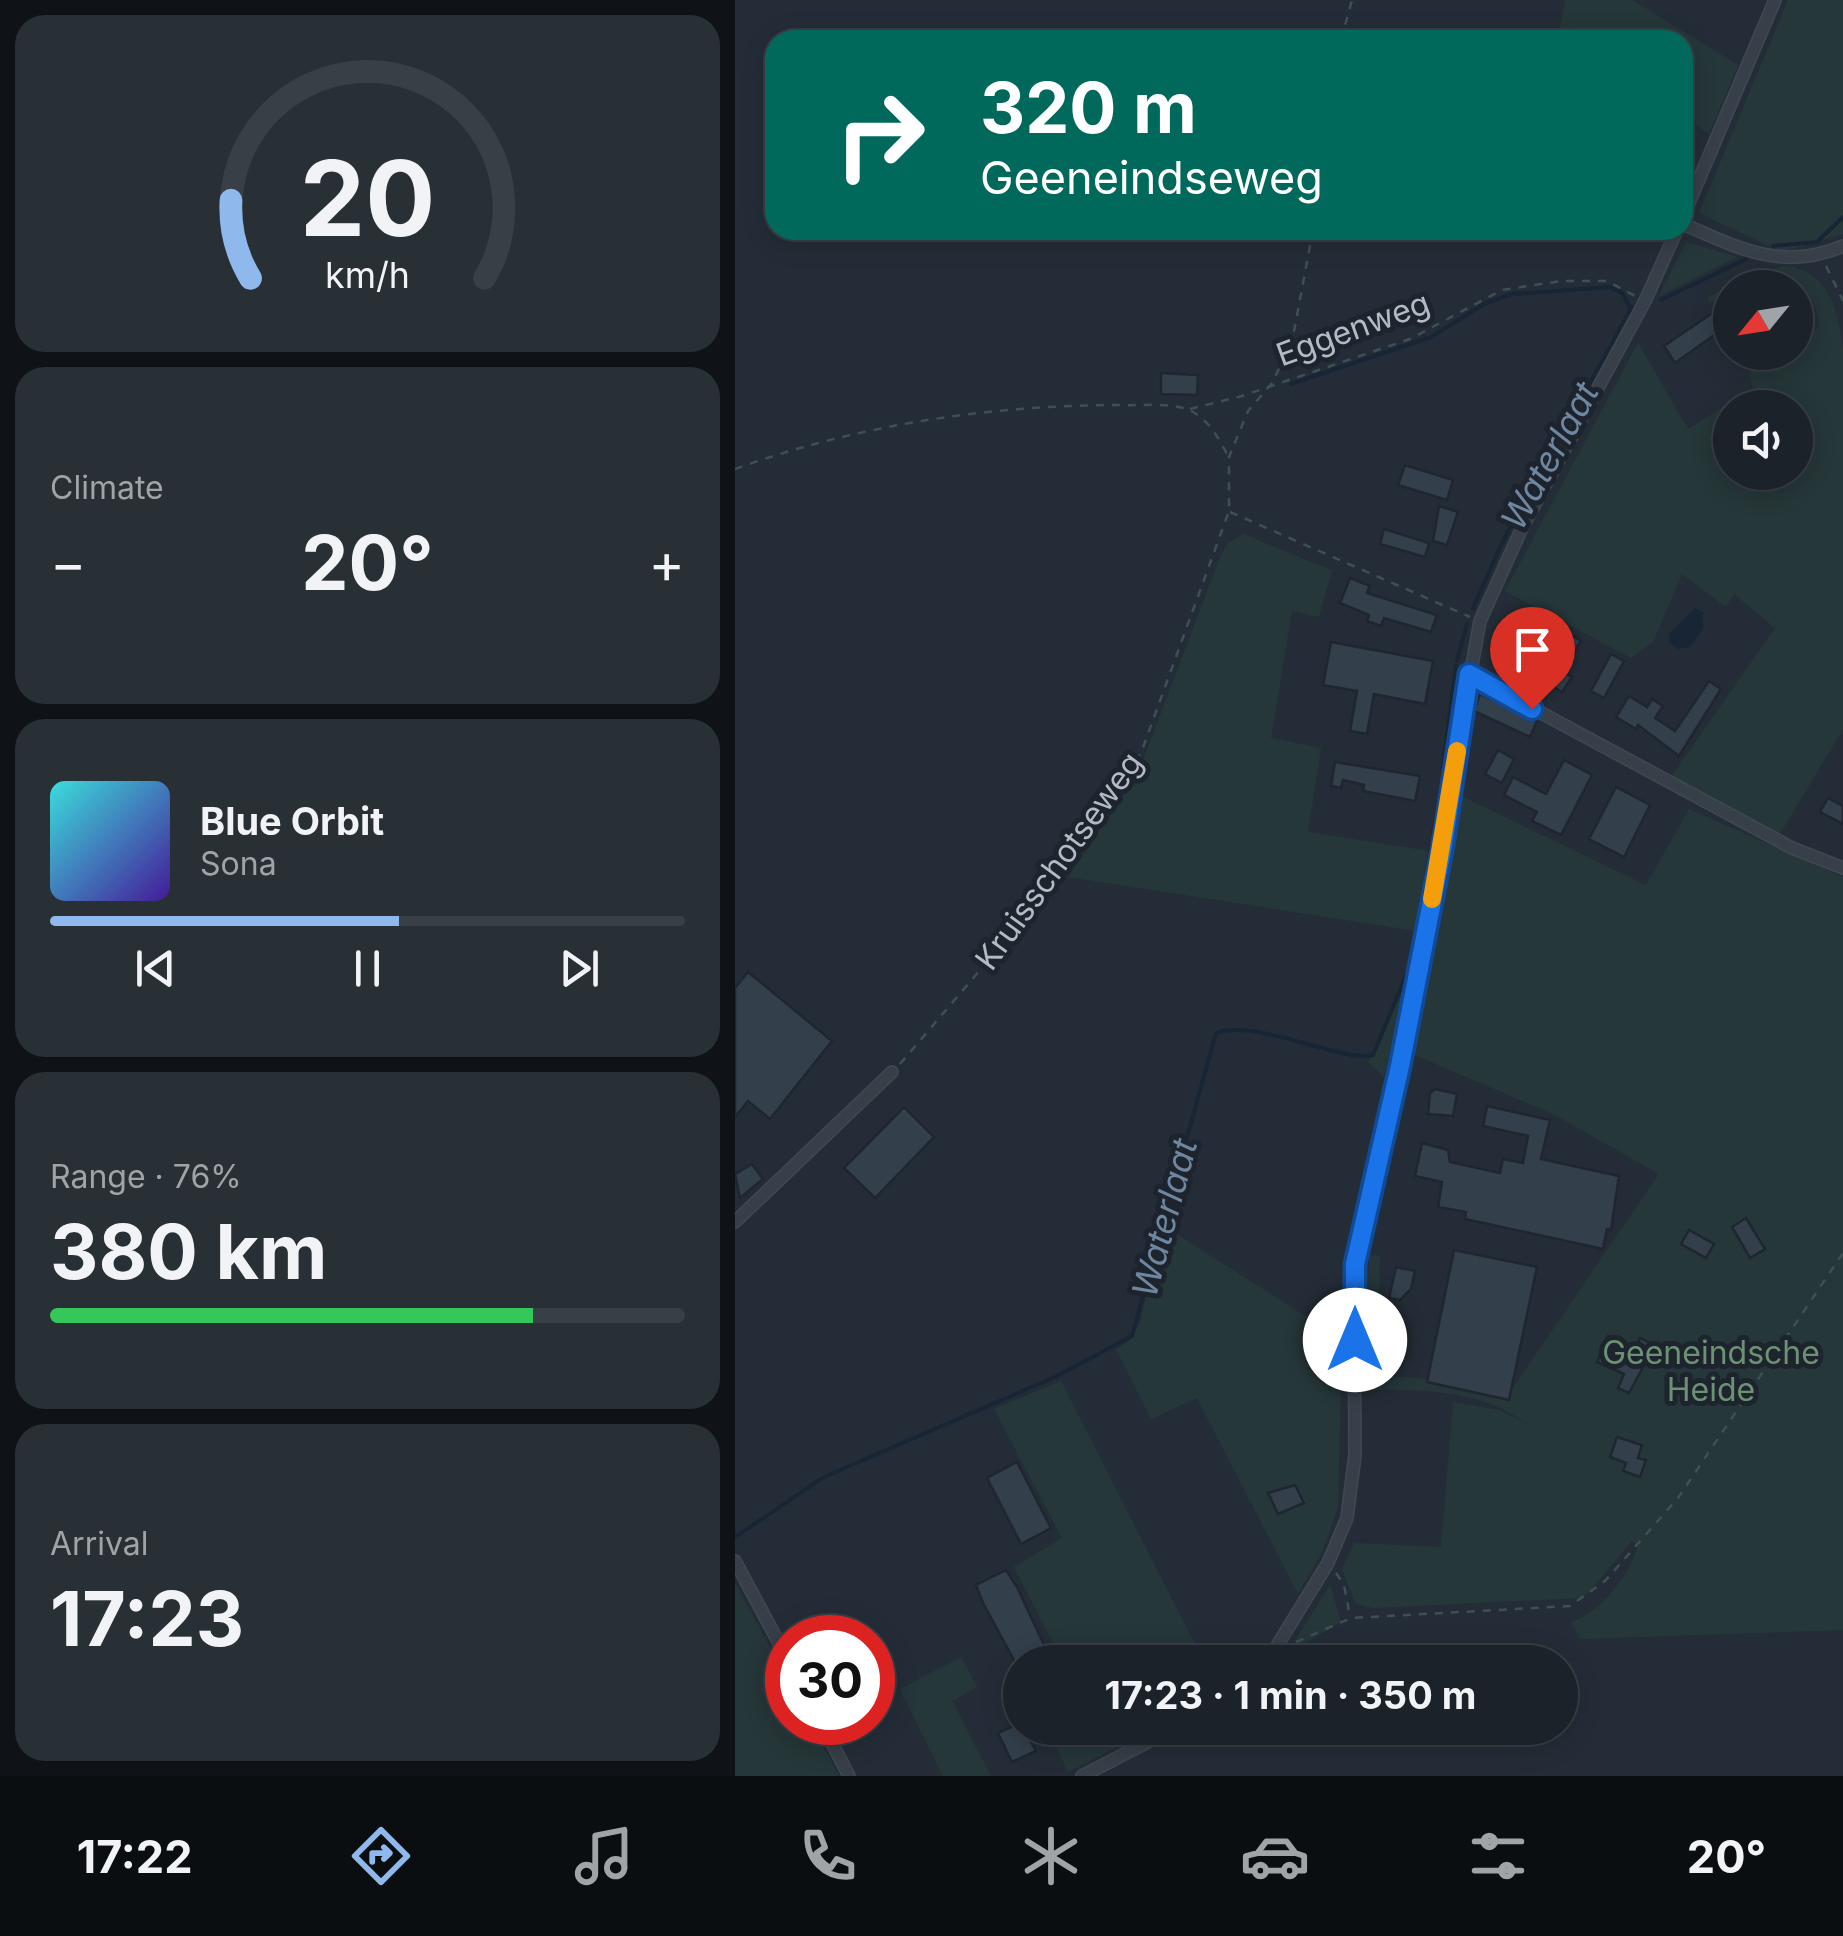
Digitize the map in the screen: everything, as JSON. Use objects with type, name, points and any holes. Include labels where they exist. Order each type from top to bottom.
[{"type":"street","points":[[1693,197],[1775,0]]},
{"type":"street","points":[[1693,226],[1755,255],[1782,260],[1821,255],[1843,246]]},
{"type":"street","points":[[1280,1645],[1328,1562],[1347,1518],[1355,1455],[1355,1264],[1397,1084],[1443,845],[1480,622],[1522,528],[1645,302],[1673,240]]},
{"type":"street","points":[[1469,674],[1792,848],[1843,868]]},
{"type":"street","points":[[735,1222],[893,1072]]},
{"type":"street","points":[[735,1561],[765,1617]]},
{"type":"street","points":[[833,1745],[849,1776]]},
{"type":"street","points":[[1082,1776],[1142,1745]]},
{"type":"path","points":[[1344,30],[1353,0]]},
{"type":"path","points":[[1229,457],[1248,411],[1272,383],[1291,342],[1311,240]]},
{"type":"path","points":[[1821,255],[1843,301]]},
{"type":"path","name":"Eggenweg","points":[[735,469],[791,449],[959,414],[1066,405],[1188,410],[1242,396],[1410,339],[1501,290],[1561,281],[1607,281],[1645,302]]},
{"type":"path","points":[[1188,410],[1217,434],[1229,457]]},
{"type":"path","name":"Kruisschotseweg","points":[[893,1072],[1021,922],[1141,754],[1229,511],[1229,457]]},
{"type":"path","points":[[1229,511],[1480,622]]},
{"type":"path","points":[[1287,1645],[1351,1618],[1570,1606],[1605,1581],[1678,1498],[1843,1253]]},
{"type":"path","points":[[1328,1562],[1345,1585],[1351,1618]]},
{"type":"green space","points":[[1565,0],[1632,0],[1681,30],[1560,30]]},
{"type":"green space","points":[[1788,0],[1843,0],[1843,234],[1782,252],[1699,213]]},
{"type":"green space","points":[[1693,37],[1738,65],[1709,134],[1693,124]]},
{"type":"green space","points":[[1687,242],[1737,257],[1659,296],[1683,248]]},
{"type":"green space","points":[[1782,266],[1802,270],[1770,270]]},
{"type":"green space","points":[[1813,276],[1833,305],[1843,346],[1843,729],[1778,837],[1667,783],[1775,628],[1734,594],[1726,607],[1682,574],[1653,642],[1631,658],[1505,591],[1638,343],[1688,429],[1713,413],[1713,490],[1813,490],[1813,390],[1750,390],[1753,388],[1749,372],[1813,370],[1813,330],[1819,326]]},
{"type":"green space","points":[[1243,534],[1332,570],[1319,617],[1292,611],[1271,738],[1321,748],[1308,832],[1430,851],[1417,931],[1068,877],[1137,776],[1220,557],[1228,543]]},
{"type":"green space","name":"Geeneindsche Heide","points":[[1457,794],[1646,885],[1689,809],[1843,877],[1843,1630],[1580,1639],[1571,1622],[1593,1610],[1612,1591],[1638,1546],[1632,1541],[1589,1592],[1579,1598],[1373,1608],[1356,1604],[1342,1570],[1354,1543],[1441,1547],[1453,1402],[1499,1410],[1527,1424],[1509,1412],[1470,1398],[1429,1391],[1365,1390],[1369,1255],[1380,1256],[1377,1375],[1451,1381],[1508,1395],[1659,1174],[1553,1114],[1410,1053],[1436,928]]},
{"type":"green space","points":[[1409,969],[1384,1077],[1368,1062]]},
{"type":"green space","points":[[1162,1225],[1342,1339],[1338,1507],[1323,1550],[1298,1594],[1197,1398],[1151,1419],[1116,1349],[1129,1341],[1140,1323]]},
{"type":"green space","points":[[1061,1381],[1195,1645],[1054,1645],[1014,1567],[1062,1538],[994,1409]]},
{"type":"green space","points":[[735,1583],[765,1638],[765,1745],[823,1745],[839,1776],[735,1776]]},
{"type":"green space","points":[[1330,1585],[1341,1622],[1303,1645],[1292,1645]]},
{"type":"green space","points":[[961,1657],[977,1687],[952,1701],[991,1776],[943,1776],[900,1689]]},
{"type":"green space","points":[[1056,1745],[1121,1745],[1068,1772]]},
{"type":"water","points":[[1695,608],[1703,612],[1703,629],[1690,647],[1678,649],[1670,643],[1669,634]]},
{"type":"building","points":[[1713,313],[1713,336],[1675,363],[1664,346]]},
{"type":"building","points":[[1161,373],[1198,375],[1197,395],[1161,394]]},
{"type":"building","points":[[1405,465],[1453,480],[1447,500],[1398,485]]},
{"type":"building","points":[[1439,506],[1458,512],[1447,545],[1433,541]]},
{"type":"building","points":[[1384,529],[1429,543],[1425,557],[1380,544]]},
{"type":"building","points":[[1350,578],[1370,586],[1367,593],[1437,615],[1431,632],[1384,618],[1381,626],[1367,621],[1369,615],[1340,603]]},
{"type":"building","points":[[1559,627],[1581,641],[1562,671],[1572,677],[1562,692],[1498,652],[1508,637],[1515,641],[1519,635],[1544,651]]},
{"type":"building","points":[[1331,642],[1433,661],[1425,704],[1374,694],[1367,734],[1350,731],[1357,691],[1323,685]]},
{"type":"building","points":[[1611,654],[1624,661],[1604,698],[1591,691]]},
{"type":"building","points":[[1709,681],[1721,689],[1679,756],[1638,725],[1636,729],[1616,717],[1629,696],[1647,707],[1652,699],[1663,706],[1655,718],[1675,731]]},
{"type":"building","points":[[1480,694],[1537,721],[1530,737],[1474,711]]},
{"type":"building","points":[[1498,750],[1514,759],[1502,783],[1485,774]]},
{"type":"building","points":[[1564,760],[1592,775],[1561,835],[1532,821],[1537,812],[1504,795],[1513,777],[1546,794]]},
{"type":"building","points":[[1335,762],[1420,776],[1415,801],[1363,791],[1364,785],[1343,780],[1341,788],[1331,786]]},
{"type":"building","points":[[1616,787],[1650,805],[1624,857],[1589,839]]},
{"type":"building","points":[[1828,798],[1843,806],[1843,824],[1820,812]]},
{"type":"building","points":[[748,972],[832,1041],[770,1119],[748,1101],[735,1117],[735,988]]},
{"type":"building","points":[[1435,1089],[1457,1094],[1453,1116],[1428,1114],[1430,1093]]},
{"type":"building","points":[[1487,1106],[1550,1120],[1541,1159],[1619,1176],[1611,1230],[1607,1229],[1603,1249],[1465,1219],[1466,1212],[1438,1207],[1442,1182],[1415,1176],[1422,1143],[1448,1150],[1450,1162],[1500,1173],[1503,1159],[1523,1163],[1528,1136],[1483,1126]]},
{"type":"building","points":[[904,1107],[934,1137],[875,1198],[844,1168]]},
{"type":"building","points":[[752,1164],[763,1179],[740,1198],[735,1174]]},
{"type":"building","points":[[1746,1218],[1765,1249],[1750,1258],[1732,1227]]},
{"type":"building","points":[[1689,1230],[1714,1244],[1706,1258],[1681,1244]]},
{"type":"building","points":[[1454,1250],[1537,1267],[1509,1400],[1427,1382]]},
{"type":"building","points":[[1396,1267],[1415,1271],[1411,1289],[1400,1300],[1389,1298]]},
{"type":"building","points":[[1608,1336],[1636,1348],[1640,1338],[1655,1345],[1629,1393],[1618,1388],[1624,1374],[1597,1362]]},
{"type":"building","points":[[1617,1437],[1642,1445],[1638,1458],[1646,1460],[1640,1477],[1623,1471],[1626,1463],[1610,1457]]},
{"type":"building","points":[[1017,1462],[1051,1528],[1021,1544],[987,1478]]},
{"type":"building","points":[[1295,1485],[1304,1503],[1278,1514],[1268,1493]]},
{"type":"building","points":[[1006,1570],[1044,1645],[1006,1645],[976,1585]]},
{"type":"building","points":[[1004,1745],[1033,1745],[1036,1751],[1012,1762]]},
{"type":"waterway","name":"Waterlaat","points":[[1773,246],[1817,242],[1843,217]]},
{"type":"waterway","name":"Waterlaat","points":[[1661,300],[1746,259]]},
{"type":"waterway","points":[[1291,384],[1431,337],[1486,303],[1512,294],[1610,287],[1622,293],[1630,307]]},
{"type":"waterway","name":"Waterlaat","points":[[1473,608],[1503,541],[1632,307]]},
{"type":"waterway","name":"Waterlaat","points":[[1457,661],[1467,624]]},
{"type":"waterway","name":"Waterlaat","points":[[1443,767],[1456,666]]},
{"type":"waterway","name":"Waterlaat","points":[[1433,832],[1436,819]]},
{"type":"waterway","name":"Waterlaat","points":[[735,1537],[824,1477],[1055,1377],[1132,1336],[1216,1033],[1253,1031],[1341,1053],[1373,1055],[1410,966],[1431,847]]},
{"type":"slow traffic","points":[[1432,899],[1457,751]]},
{"type":"route","points":[[1355,1340],[1355,1264],[1393,1102],[1443,845],[1469,674],[1532,709]]}]
